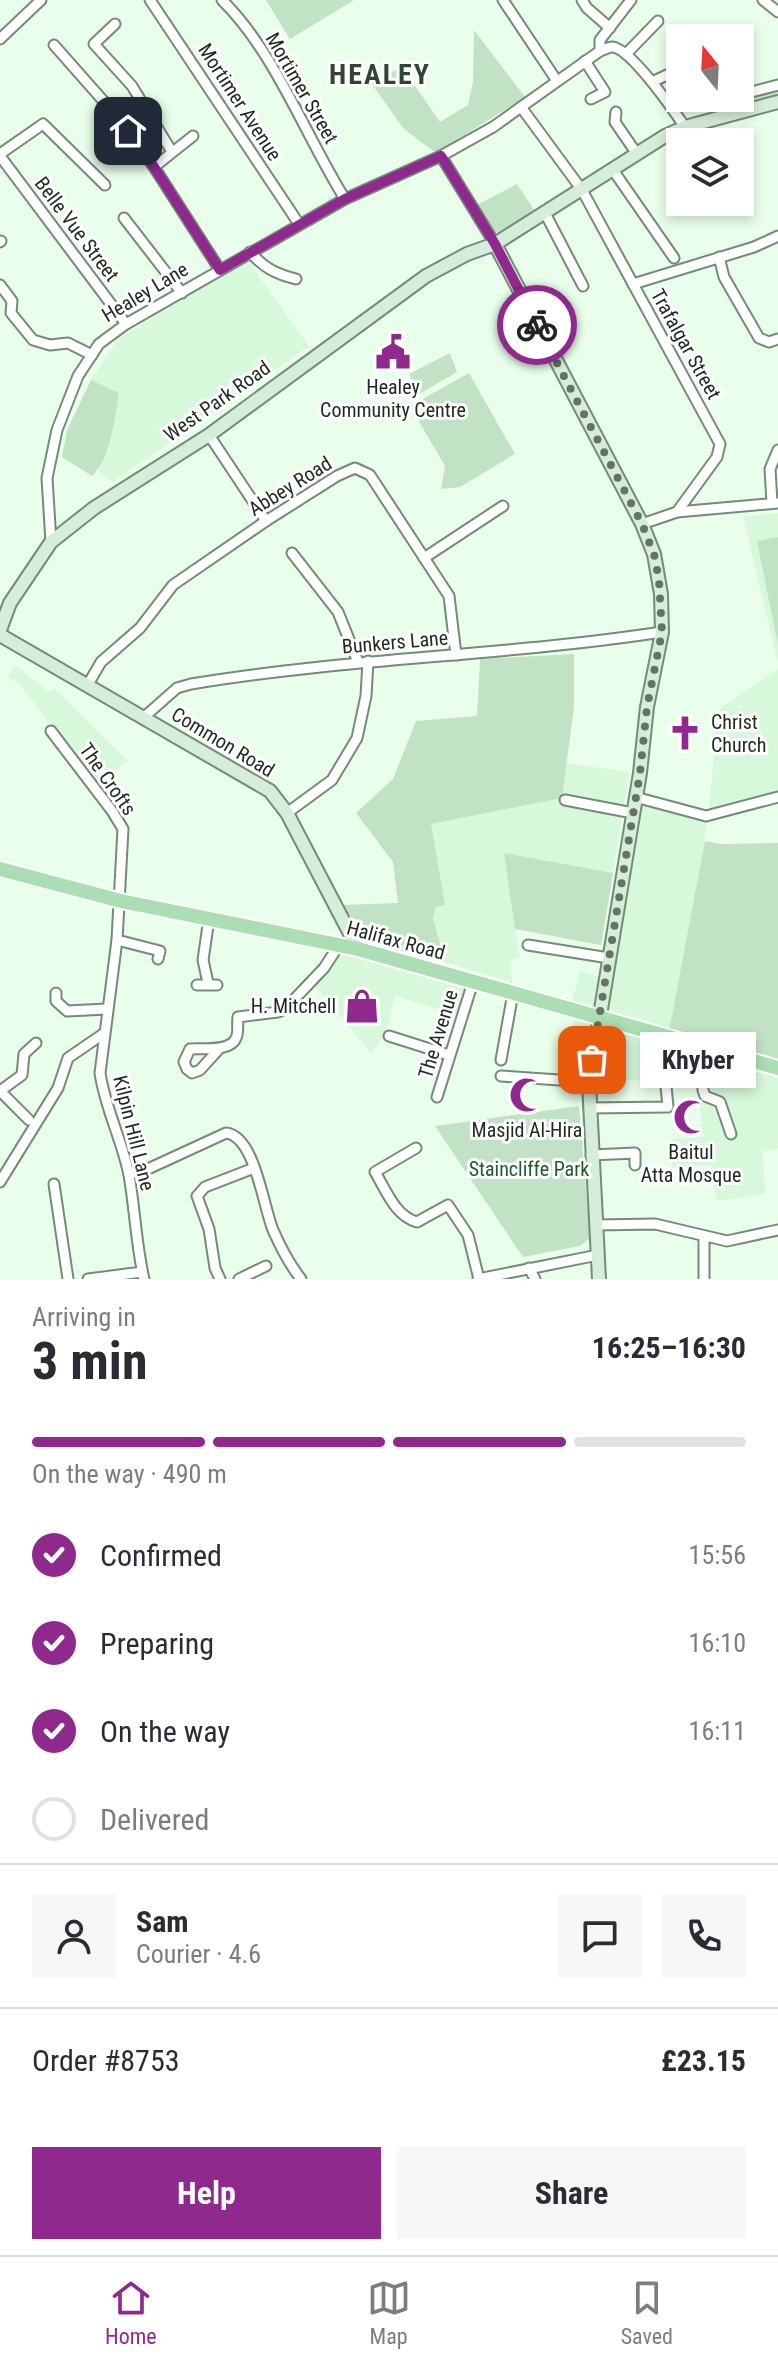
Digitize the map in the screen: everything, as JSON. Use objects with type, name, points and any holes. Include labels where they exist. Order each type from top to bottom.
[{"type":"main road","name":"Halifax Road","points":[[0,869],[121,901],[358,949],[778,1068]]},
{"type":"street","points":[[0,39],[41,0]]},
{"type":"street","name":"Mortimer Avenue","points":[[150,0],[299,224]]},
{"type":"street","name":"Mortimer Street","points":[[222,0],[236,15],[287,93],[345,199]]},
{"type":"street","points":[[503,0],[557,81]]},
{"type":"street","points":[[582,0],[610,28]]},
{"type":"street","points":[[631,0],[600,40],[600,51],[612,47],[626,54],[652,82],[685,127]]},
{"type":"street","points":[[763,0],[778,12]]},
{"type":"street","points":[[626,54],[660,23],[650,13]]},
{"type":"street","points":[[115,24],[94,44],[132,86],[172,152]]},
{"type":"street","points":[[54,45],[114,113],[154,167],[220,270]]},
{"type":"street","name":"Healey Lane","points":[[51,542],[47,478],[57,430],[78,376],[99,344],[126,324],[299,224],[345,199],[441,156],[493,127],[600,51]]},
{"type":"street","points":[[56,69],[66,60]]},
{"type":"street","points":[[585,61],[605,92],[591,99]]},
{"type":"street","points":[[652,82],[666,75]]},
{"type":"street","points":[[754,91],[778,85]]},
{"type":"street","points":[[495,244],[685,127],[778,102]]},
{"type":"street","name":"Trafalgar Street","points":[[521,107],[582,190],[720,444],[717,457],[677,512]]},
{"type":"street","points":[[616,112],[615,122],[637,154]]},
{"type":"street","points":[[0,155],[43,124],[105,185]]},
{"type":"street","points":[[154,167],[193,136]]},
{"type":"street","name":"Belle Vue Street","points":[[0,155],[126,324]]},
{"type":"street","points":[[441,156],[495,244],[642,524],[654,554],[659,580],[662,632],[647,707],[589,1082],[599,1279]]},
{"type":"street","points":[[613,170],[674,258]]},
{"type":"street","points":[[545,213],[583,286]]},
{"type":"street","points":[[124,218],[182,293]]},
{"type":"street","points":[[633,284],[778,236]]},
{"type":"street","name":"West Park Road","points":[[0,633],[10,603],[51,542],[94,508],[209,435],[426,276],[467,254],[495,244]]},
{"type":"street","points":[[250,252],[261,266],[296,279]]},
{"type":"street","points":[[719,257],[724,277],[759,338],[769,342],[778,339]]},
{"type":"street","points":[[0,285],[12,301],[11,313],[33,340],[50,345],[68,343],[92,355]]},
{"type":"street","points":[[0,321],[11,313]]},
{"type":"street","points":[[209,435],[266,521]]},
{"type":"street","points":[[642,524],[677,512],[775,503],[770,469],[778,450]]},
{"type":"street","name":"Abbey Road","points":[[87,686],[101,662],[140,628],[173,585],[337,476],[359,468],[370,475],[449,596],[456,655]]},
{"type":"street","points":[[424,558],[503,506]]},
{"type":"street","points":[[287,813],[332,780],[357,738],[366,696],[363,662],[338,612],[292,553]]},
{"type":"street","name":"Bunkers Lane","points":[[143,718],[177,688],[191,684],[363,662],[575,645],[662,632]]},
{"type":"street","name":"Common Road","points":[[0,633],[270,791],[287,813],[358,949]]},
{"type":"street","name":"The Crofts","points":[[51,731],[123,829],[121,901]]},
{"type":"street","points":[[635,797],[706,816],[778,797]]},
{"type":"street","points":[[565,800],[633,813]]},
{"type":"street","name":"Kilpin Hill Lane","points":[[121,901],[100,1073],[129,1174],[143,1276]]},
{"type":"street","points":[[207,985],[203,960],[209,919]]},
{"type":"street","points":[[117,940],[160,951],[158,959]]},
{"type":"street","points":[[220,1048],[237,1038],[238,1017],[285,1009],[324,968],[339,945]]},
{"type":"street","points":[[528,945],[609,958]]},
{"type":"street","name":"The Avenue","points":[[437,1097],[473,982]]},
{"type":"street","points":[[56,993],[56,1001],[67,1011],[107,1009]]},
{"type":"street","points":[[501,1060],[513,993]]},
{"type":"street","points":[[0,1182],[58,1088],[68,1058],[103,1034]]},
{"type":"street","points":[[589,1108],[668,1107],[661,1035]]},
{"type":"street","points":[[389,1036],[449,1055]]},
{"type":"street","points":[[29,1120],[0,1091],[22,1075],[24,1054],[36,1043]]},
{"type":"street","points":[[702,1047],[703,1090],[705,1096],[720,1102],[731,1134]]},
{"type":"street","points":[[501,1076],[589,1082]]},
{"type":"street","points":[[129,1174],[150,1168],[226,1133],[234,1133],[242,1140],[254,1168],[274,1231],[301,1279]]},
{"type":"street","points":[[416,1148],[375,1172],[406,1219],[417,1222],[448,1205],[468,1235],[479,1279],[508,1276],[529,1268],[598,1255]]},
{"type":"street","points":[[591,1155],[635,1153],[635,1165]]},
{"type":"street","points":[[220,1279],[215,1268],[209,1229],[197,1196],[205,1187],[254,1168]]},
{"type":"street","points":[[54,1184],[68,1279]]},
{"type":"street","points":[[596,1225],[655,1224],[727,1241],[778,1230]]},
{"type":"street","points":[[704,1238],[704,1279]]},
{"type":"street","points":[[239,1279],[256,1275],[266,1266]]},
{"type":"street","points":[[529,1268],[535,1279]]},
{"type":"street","points":[[88,1279],[143,1276]]},
{"type":"shaded area","points":[[247,260],[309,346],[113,482],[98,471],[113,430],[91,380],[118,339]]},
{"type":"shaded area","points":[[778,513],[778,663],[743,516]]},
{"type":"shaded area","points":[[15,665],[49,692],[54,688],[128,761],[97,783],[21,686],[8,676]]},
{"type":"shaded area","points":[[778,669],[778,797],[708,816],[695,904],[668,1037],[655,1031],[661,1079],[622,1080],[623,1070],[597,1067],[588,1079],[567,1078],[575,1010],[572,1002],[580,971],[606,979],[635,797],[708,815],[719,709]]},
{"type":"shaded area","points":[[566,763],[629,772],[613,873],[504,853],[520,957],[509,960],[513,983],[445,962],[433,918],[436,907],[444,905],[430,824],[562,798]]},
{"type":"shaded area","name":"H. Mitchell","points":[[338,952],[465,988],[457,1015],[395,996],[386,1032],[371,1053],[313,983]]},
{"type":"shaded area","points":[[709,1059],[778,1078],[778,1149],[763,1151],[765,1194],[717,1201],[710,1165],[672,1168],[671,1139],[704,1137],[699,1101],[722,1104],[720,1098],[706,1086]]},
{"type":"green space","points":[[266,0],[354,0],[290,39]]},
{"type":"green space","points":[[474,30],[525,97],[436,153],[404,129],[371,83],[402,67],[440,122],[468,105],[473,81]]},
{"type":"green space","points":[[778,90],[778,94],[754,101],[754,97]]},
{"type":"green space","points":[[517,184],[534,210],[499,233],[491,232],[475,206]]},
{"type":"green space","points":[[450,353],[457,372],[419,394],[409,374]]},
{"type":"green space","points":[[469,373],[515,454],[460,487],[441,489],[445,466],[410,406]]},
{"type":"green space","points":[[91,380],[119,393],[107,449],[92,476],[62,457],[67,430]]},
{"type":"green space","points":[[778,537],[778,645],[757,541]]},
{"type":"green space","points":[[574,654],[574,707],[562,798],[431,824],[445,905],[436,907],[433,918],[445,962],[368,943],[361,938],[342,905],[398,903],[393,862],[356,813],[393,779],[416,721],[477,716],[480,659]]},
{"type":"green space","points":[[705,841],[720,844],[778,843],[778,1068],[668,1037]]},
{"type":"green space","points":[[504,853],[613,873],[601,945],[515,929]]},
{"type":"green space","name":"Staincliffe Park","points":[[579,1106],[590,1238],[580,1246],[523,1257],[435,1126]]},
{"type":"way so far","points":[[537,325],[642,524],[654,554],[661,594],[662,632],[647,707],[640,773],[592,1060]]},
{"type":"place","name":"Healey Community Centre","points":[[393,352]]},
{"type":"place","name":"Christ Church","points":[[685,733]]},
{"type":"place","name":"H. Mitchell","points":[[362,1006]]},
{"type":"place","name":"Khyber","points":[[592,1060]]},
{"type":"place","name":"Masjid Al-Hira","points":[[527,1095]]},
{"type":"place","name":"Baitul Atta Mosque","points":[[691,1117]]},
{"type":"district","name":"HEALEY","points":[[380,74]]},
{"type":"route","points":[[128,131],[220,270],[345,199],[441,156],[495,244],[537,325]]}]
